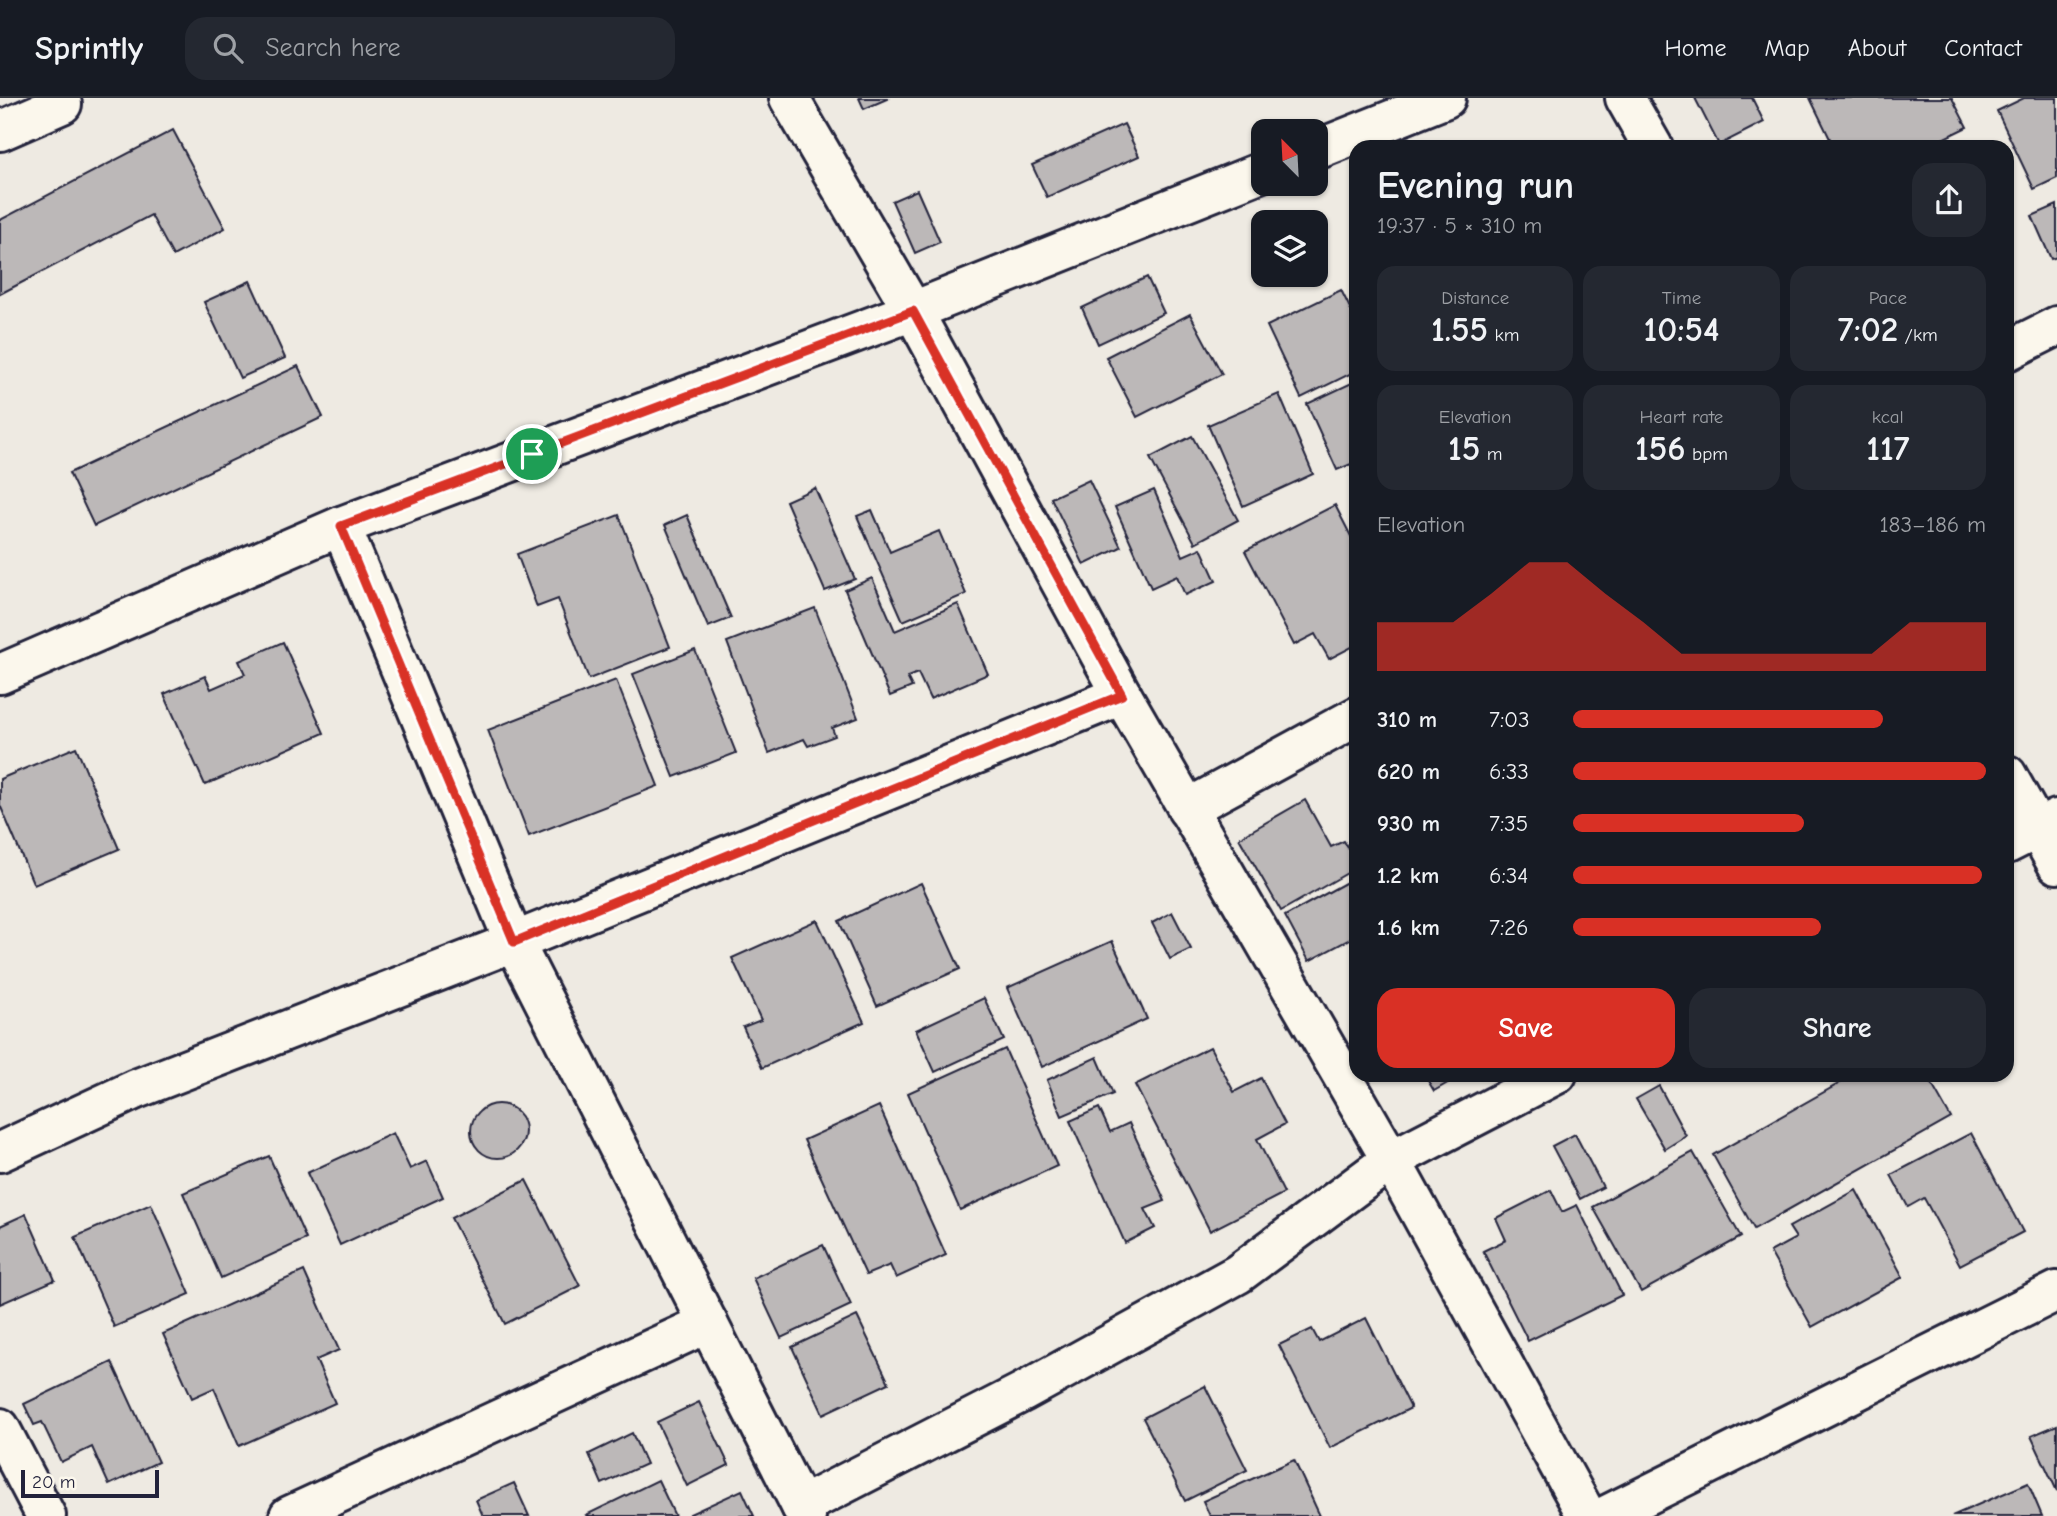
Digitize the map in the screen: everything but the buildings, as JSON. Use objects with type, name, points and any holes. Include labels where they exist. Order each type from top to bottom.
[{"type":"street","points":[[789,98],[913,311],[1122,695],[1391,1160],[1587,1516]]},
{"type":"street","points":[[1328,145],[1446,98]]},
{"type":"street","points":[[1625,98],[1649,140]]},
{"type":"street","points":[[0,131],[62,104]]},
{"type":"street","points":[[0,674],[341,526],[913,311],[1251,176]]},
{"type":"street","points":[[2014,348],[2057,326]]},
{"type":"street","points":[[341,526],[514,942],[804,1511],[1238,1275],[1391,1160],[1542,1082]]},
{"type":"street","points":[[0,1152],[136,1089],[514,942],[1122,695]]},
{"type":"street","points":[[1187,809],[1349,721]]},
{"type":"street","points":[[2014,789],[2034,830],[2057,864]]},
{"type":"street","points":[[1605,1516],[2057,1291]]},
{"type":"street","points":[[289,1516],[708,1323]]},
{"type":"street","points":[[0,1428],[46,1516]]},
{"type":"route","points":[[913,311],[1122,695],[514,942],[341,526],[532,454],[913,311]]}]
